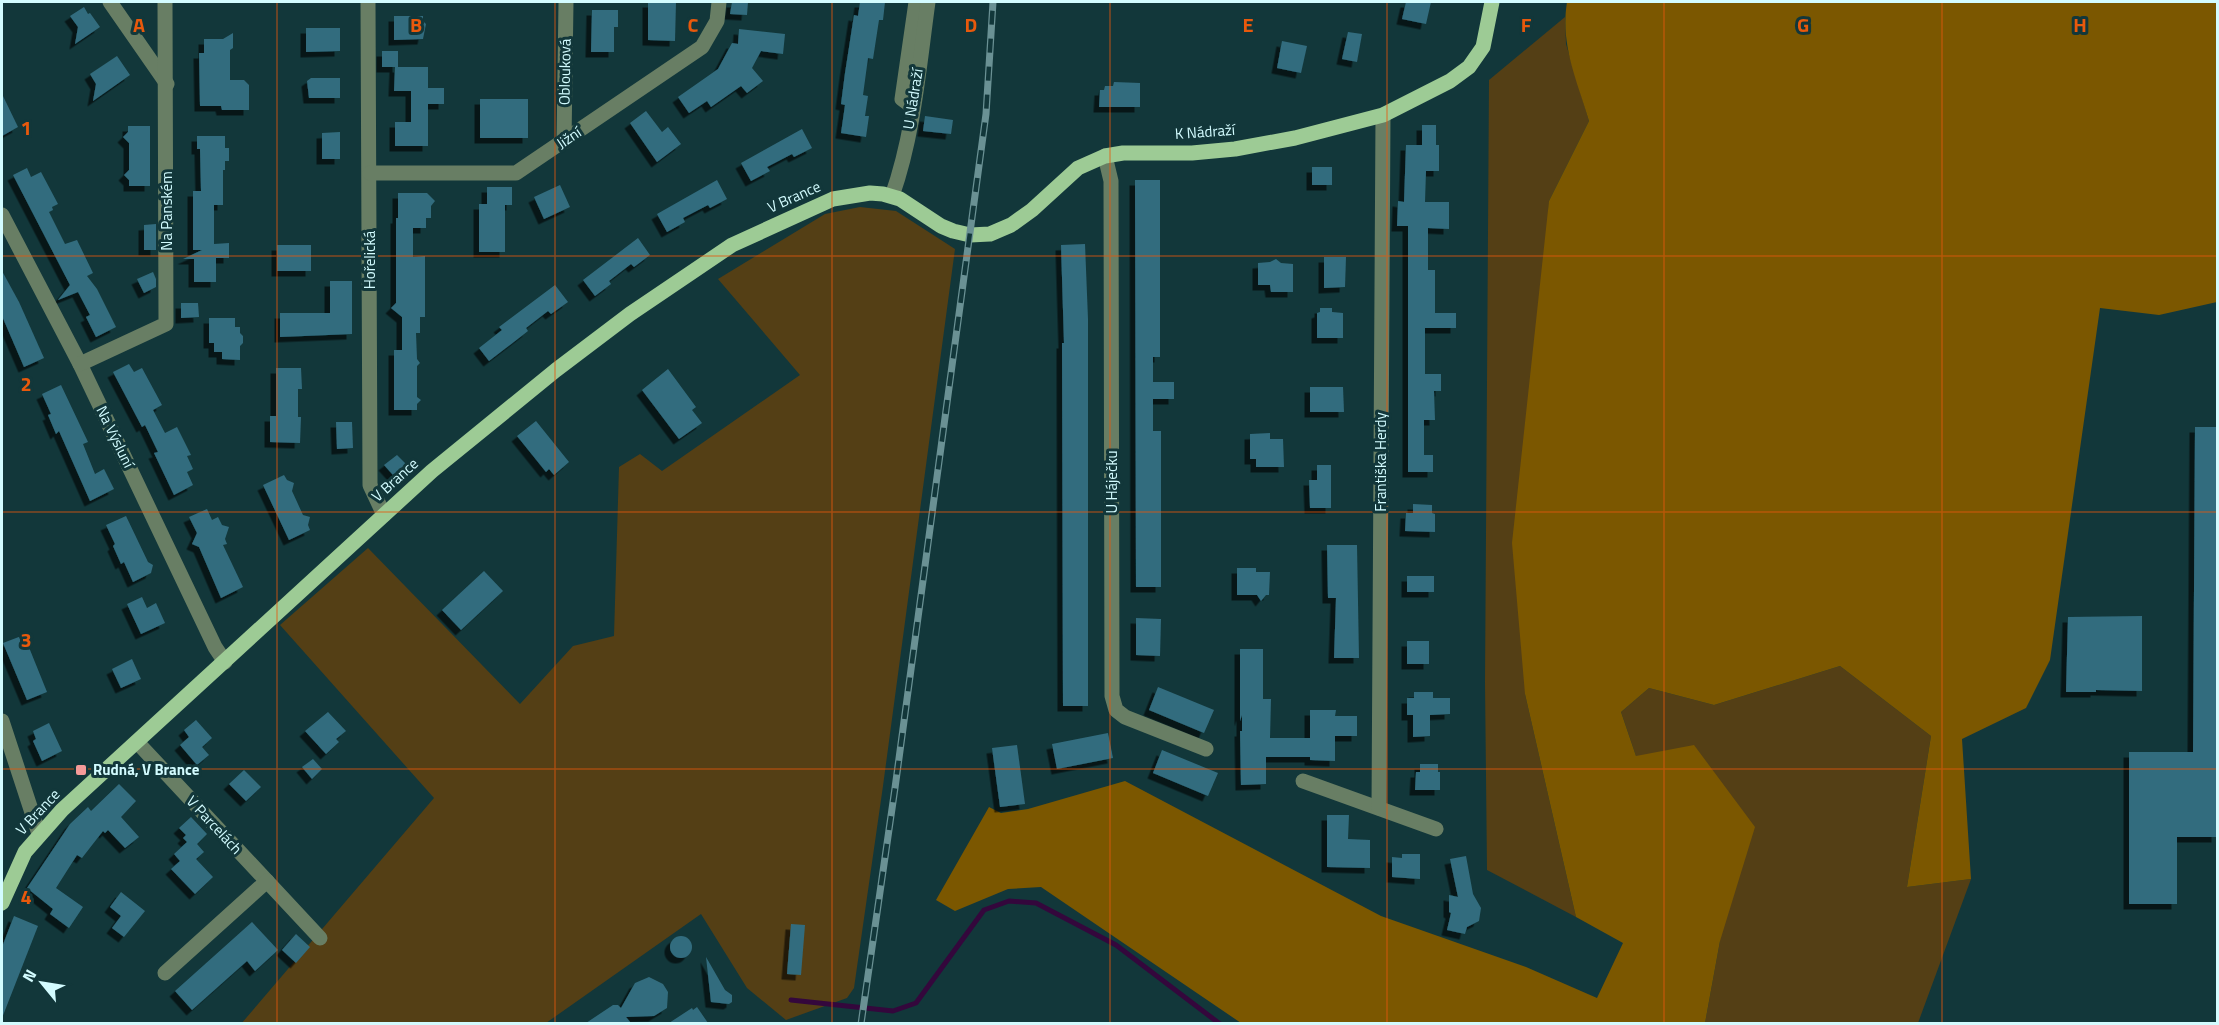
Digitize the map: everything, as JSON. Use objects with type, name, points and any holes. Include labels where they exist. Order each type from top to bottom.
[{"type":"main road","name":"K Nádraží","points":[[892,196],[953,231],[970,235],[990,234],[1011,225],[1032,210],[1078,168],[1105,156],[1123,153],[1192,153],[1235,149],[1295,138],[1383,115],[1450,81],[1468,67],[1483,47],[1492,2]]},
{"type":"main road","name":"V Brance","points":[[2,903],[25,852],[62,810],[432,471],[556,370],[630,314],[732,245],[834,199],[870,193],[892,196]]},
{"type":"street","points":[[110,2],[167,84]]},
{"type":"street","name":"Na Panském","points":[[80,364],[166,324],[165,2]]},
{"type":"street","name":"Hořelická","points":[[368,2],[370,485],[384,515]]},
{"type":"street","name":"Oblouková","points":[[564,142],[566,2]]},
{"type":"street","name":"Jižní","points":[[370,173],[516,173],[702,47],[717,21],[719,2]]},
{"type":"street","points":[[913,107],[902,99],[916,2]]},
{"type":"street","name":"U Nádraží","points":[[892,196],[901,170],[913,107],[928,2]]},
{"type":"street","name":"Františka Herdy","points":[[1379,808],[1383,115]]},
{"type":"street","name":"U Háječku","points":[[1105,156],[1111,181],[1112,696],[1116,710],[1125,717],[1206,749]]},
{"type":"street","name":"Na Výsluní","points":[[2,215],[80,364],[215,647],[225,662]]},
{"type":"street","points":[[2,721],[39,834]]},
{"type":"street","name":"V Parcelách","points":[[137,742],[320,938]]},
{"type":"street","points":[[1304,781],[1436,829]]},
{"type":"street","points":[[165,973],[267,881]]},
{"type":"shaded area","points":[[1567,2],[2217,2],[2217,302],[2159,315],[2100,308],[2050,660],[2026,708],[1962,739],[1971,879],[1907,887],[1931,736],[1840,666],[1714,705],[1649,688],[1621,712],[1636,756],[1694,745],[1755,827],[1720,941],[1705,1023],[1241,1023],[1041,887],[1008,889],[955,911],[936,900],[989,807],[1001,813],[1028,809],[1125,781],[1381,916],[1526,967],[1597,998],[1623,943],[1576,917],[1525,694],[1512,543],[1549,201],[1589,121],[1568,48],[1565,18]]},
{"type":"shaded area","points":[[1565,17],[1566,44],[1589,121],[1549,201],[1525,694],[1576,917],[1487,870],[1485,683],[1489,80]]},
{"type":"shaded area","points":[[860,207],[896,211],[955,249],[854,988],[847,998],[786,1020],[747,988],[701,914],[546,1023],[241,1024],[434,798],[280,625],[368,548],[520,704],[573,646],[614,636],[619,467],[640,454],[662,471],[800,375],[718,279],[825,214]]},
{"type":"shaded area","points":[[1840,666],[1931,736],[1907,887],[1971,879],[1918,1023],[1705,1023],[1720,941],[1636,756],[1621,712],[1649,688],[1714,705]]},
{"type":"building","points":[[648,2],[676,2],[675,41],[648,40]]},
{"type":"building","points":[[732,2],[748,2],[747,15],[730,14]]},
{"type":"building","points":[[860,2],[885,2],[883,20],[879,20],[873,59],[868,58],[863,95],[868,96],[865,116],[869,116],[866,137],[841,133],[845,105],[841,104],[845,73],[854,15],[858,16]]},
{"type":"building","points":[[1406,2],[1431,2],[1426,24],[1402,19]]},
{"type":"building","points":[[84,7],[100,27],[75,44],[78,27],[70,16]]},
{"type":"building","points":[[592,10],[618,10],[618,27],[614,27],[614,52],[591,52]]},
{"type":"building","points":[[394,16],[423,16],[426,24],[423,39],[394,40]]},
{"type":"building","points":[[306,28],[340,28],[340,51],[306,52]]},
{"type":"building","points":[[739,29],[785,34],[783,54],[761,51],[752,68],[763,81],[747,93],[741,86],[711,107],[707,101],[689,113],[678,97],[718,69],[732,43],[738,44]]},
{"type":"building","points":[[1348,32],[1362,34],[1357,62],[1342,59]]},
{"type":"building","points":[[233,33],[233,48],[230,50],[230,80],[244,80],[249,85],[249,110],[222,110],[221,106],[200,106],[199,53],[204,53],[204,39],[223,39]]},
{"type":"building","points":[[1282,41],[1307,46],[1301,73],[1277,68]]},
{"type":"building","points":[[382,51],[398,51],[398,67],[428,67],[428,88],[444,88],[444,104],[428,104],[428,146],[395,146],[395,122],[411,122],[411,91],[394,91],[395,67],[382,67]]},
{"type":"building","points":[[117,56],[130,75],[93,101],[96,84],[90,74]]},
{"type":"building","points":[[311,78],[340,78],[340,98],[309,98],[307,81]]},
{"type":"building","points":[[1114,82],[1140,83],[1140,107],[1099,107],[1100,90],[1104,90],[1105,86],[1113,86]]},
{"type":"building","points":[[2,94],[18,127],[2,136]]},
{"type":"building","points":[[480,99],[528,99],[528,138],[480,138]]},
{"type":"building","points":[[646,111],[662,132],[668,127],[681,144],[657,162],[630,123]]},
{"type":"building","points":[[925,116],[953,120],[951,134],[923,131]]},
{"type":"building","points":[[1422,125],[1436,125],[1436,145],[1439,145],[1439,171],[1426,171],[1425,202],[1449,202],[1449,229],[1428,228],[1428,270],[1435,270],[1435,313],[1456,313],[1456,328],[1425,328],[1425,374],[1441,374],[1441,391],[1434,391],[1435,420],[1424,420],[1424,455],[1433,455],[1433,472],[1408,472],[1408,226],[1397,226],[1398,201],[1404,202],[1406,145],[1422,145]]},
{"type":"building","points":[[128,126],[150,126],[150,186],[129,186],[129,180],[124,175],[129,170],[129,143],[123,137],[128,132]]},
{"type":"building","points":[[802,129],[812,148],[794,157],[792,154],[767,167],[770,171],[751,181],[741,163]]},
{"type":"building","points":[[340,132],[340,159],[322,159],[322,133]]},
{"type":"building","points":[[197,136],[225,136],[225,148],[229,148],[229,161],[225,161],[225,170],[223,170],[223,205],[214,205],[214,244],[229,243],[229,258],[216,258],[216,282],[194,282],[194,259],[183,259],[202,250],[193,250],[193,191],[201,191],[200,149],[197,149]]},
{"type":"building","points":[[1312,167],[1332,167],[1332,185],[1312,185]]},
{"type":"building","points":[[27,168],[31,177],[41,172],[58,204],[49,212],[65,244],[77,240],[93,273],[87,276],[97,289],[116,327],[96,337],[86,317],[90,315],[78,292],[58,300],[70,285],[13,175]]},
{"type":"building","points":[[717,180],[727,199],[710,208],[708,205],[683,218],[685,222],[667,232],[657,214]]},
{"type":"building","points":[[1135,180],[1160,180],[1160,357],[1153,357],[1153,382],[1174,382],[1174,399],[1153,399],[1153,431],[1161,431],[1161,587],[1136,587]]},
{"type":"building","points":[[560,185],[570,207],[544,219],[534,197]]},
{"type":"building","points":[[487,187],[512,187],[512,205],[505,205],[505,252],[479,252],[479,204],[487,204]]},
{"type":"building","points":[[398,193],[427,193],[435,201],[431,206],[431,218],[426,218],[426,228],[413,228],[413,257],[425,256],[425,317],[420,317],[420,333],[416,333],[417,359],[420,363],[417,366],[417,397],[421,400],[417,404],[417,410],[394,410],[394,350],[402,350],[402,317],[391,308],[396,303]]},
{"type":"building","points":[[156,224],[156,250],[144,250],[144,225]]},
{"type":"building","points":[[638,238],[650,255],[634,267],[631,264],[609,281],[611,284],[595,296],[583,280]]},
{"type":"building","points":[[1085,244],[1088,319],[1088,706],[1063,706],[1062,343],[1064,343],[1061,245]]},
{"type":"building","points":[[277,245],[311,245],[311,271],[277,271]]},
{"type":"building","points":[[1324,257],[1346,257],[1345,287],[1324,288]]},
{"type":"building","points":[[1276,259],[1281,263],[1293,264],[1293,292],[1271,292],[1270,285],[1258,285],[1258,263]]},
{"type":"building","points":[[2,271],[19,302],[44,358],[24,367],[2,316]]},
{"type":"building","points":[[153,272],[156,287],[144,293],[137,279]]},
{"type":"building","points":[[330,281],[352,281],[352,334],[280,337],[280,313],[330,313]]},
{"type":"building","points":[[555,285],[568,302],[551,314],[548,311],[526,328],[528,331],[489,361],[479,348],[502,330],[499,327]]},
{"type":"building","points":[[181,303],[198,303],[199,317],[181,318]]},
{"type":"building","points":[[1320,308],[1332,308],[1332,312],[1343,313],[1343,338],[1317,338],[1317,313],[1320,312]]},
{"type":"building","points":[[209,318],[235,318],[235,327],[240,327],[240,333],[243,336],[240,360],[222,359],[222,352],[214,352],[214,343],[209,343]]},
{"type":"building","points":[[129,364],[134,372],[142,368],[162,405],[153,410],[165,433],[177,427],[191,455],[187,456],[193,469],[187,472],[193,485],[174,495],[154,453],[158,452],[145,425],[142,427],[113,372]]},
{"type":"building","points":[[276,368],[301,368],[302,389],[298,389],[298,417],[301,417],[300,443],[270,442],[270,416],[276,416]]},
{"type":"building","points":[[668,369],[696,407],[692,410],[702,423],[679,439],[642,390]]},
{"type":"building","points":[[61,385],[88,442],[83,444],[95,474],[104,469],[114,489],[90,501],[59,431],[56,434],[48,415],[51,414],[42,394]]},
{"type":"building","points":[[1310,387],[1343,387],[1344,412],[1310,412]]},
{"type":"building","points":[[536,421],[569,462],[554,475],[549,469],[546,472],[517,436]]},
{"type":"building","points":[[336,422],[352,422],[353,448],[337,449]]},
{"type":"building","points":[[2195,427],[2217,427],[2217,837],[2177,837],[2177,904],[2129,904],[2129,752],[2193,752]]},
{"type":"building","points":[[1270,433],[1270,439],[1283,439],[1284,467],[1256,467],[1256,459],[1250,459],[1250,434]]},
{"type":"building","points":[[397,455],[406,464],[393,475],[384,465]]},
{"type":"building","points":[[1317,465],[1331,465],[1331,508],[1310,508],[1309,480],[1317,480]]},
{"type":"building","points":[[284,475],[287,480],[294,483],[292,491],[303,515],[310,517],[308,525],[310,530],[289,540],[263,485]]},
{"type":"building","points":[[1413,504],[1432,505],[1432,513],[1435,514],[1435,532],[1405,531],[1406,513],[1413,513]]},
{"type":"building","points":[[207,509],[212,520],[218,517],[222,525],[229,527],[225,539],[227,544],[223,545],[243,587],[221,598],[199,547],[192,544],[197,533],[189,517]]},
{"type":"building","points":[[126,516],[148,562],[153,565],[151,573],[133,582],[124,562],[121,564],[106,525]]},
{"type":"building","points":[[1327,545],[1357,545],[1359,658],[1334,658],[1336,598],[1328,598]]},
{"type":"building","points":[[1237,568],[1256,568],[1256,572],[1270,572],[1269,595],[1261,601],[1257,595],[1237,595]]},
{"type":"building","points":[[484,571],[503,591],[461,630],[442,610]]},
{"type":"building","points":[[1407,576],[1434,576],[1434,592],[1407,592]]},
{"type":"building","points":[[142,597],[147,608],[156,603],[165,623],[141,634],[127,604]]},
{"type":"building","points":[[2142,616],[2142,691],[2066,692],[2068,617]]},
{"type":"building","points":[[1136,618],[1161,619],[1160,656],[1136,655]]},
{"type":"building","points":[[24,635],[47,692],[27,700],[3,643]]},
{"type":"building","points":[[1407,641],[1429,641],[1429,664],[1407,664]]},
{"type":"building","points":[[1240,649],[1263,649],[1263,699],[1271,699],[1270,738],[1310,738],[1310,710],[1336,710],[1335,716],[1357,716],[1357,736],[1335,736],[1335,761],[1310,760],[1310,757],[1266,757],[1266,784],[1241,785]]},
{"type":"building","points":[[132,659],[141,679],[121,688],[112,669]]},
{"type":"building","points":[[1158,687],[1214,710],[1204,733],[1149,710]]},
{"type":"building","points":[[1414,692],[1433,692],[1433,698],[1450,698],[1450,714],[1430,715],[1430,736],[1413,737],[1413,715],[1407,715],[1407,698],[1414,698]]},
{"type":"building","points":[[328,712],[346,731],[336,739],[339,742],[326,754],[305,731]]},
{"type":"building","points":[[196,720],[212,738],[202,747],[209,755],[197,765],[180,745],[189,737],[184,730]]},
{"type":"building","points":[[49,723],[62,751],[42,761],[33,741],[36,739],[33,731]]},
{"type":"building","points":[[1108,733],[1113,758],[1057,769],[1052,744]]},
{"type":"building","points":[[1017,745],[1025,804],[1000,807],[992,748]]},
{"type":"building","points":[[1162,750],[1218,773],[1208,796],[1153,773]]},
{"type":"building","points":[[313,759],[322,769],[312,779],[302,767]]},
{"type":"building","points":[[1420,764],[1438,764],[1440,790],[1415,790],[1416,772],[1420,772]]},
{"type":"building","points":[[244,770],[261,787],[246,801],[229,784]]},
{"type":"building","points":[[119,784],[136,801],[121,817],[139,837],[125,848],[108,830],[105,833],[103,831],[82,858],[77,855],[56,888],[83,907],[69,928],[50,914],[53,909],[27,888],[70,824],[88,807],[91,811]]},
{"type":"building","points":[[1327,815],[1349,815],[1348,839],[1370,840],[1370,868],[1327,867]]},
{"type":"building","points":[[191,817],[207,834],[197,844],[204,852],[196,859],[213,877],[195,894],[171,869],[180,861],[174,854],[187,842],[183,838],[186,835],[179,828]]},
{"type":"building","points":[[1402,854],[1420,854],[1420,879],[1392,877],[1392,857],[1402,858]]},
{"type":"building","points":[[1466,856],[1473,894],[1481,908],[1479,921],[1467,927],[1465,934],[1447,930],[1451,913],[1449,912],[1449,895],[1458,897],[1450,859]]},
{"type":"building","points":[[121,892],[145,911],[124,937],[112,928],[121,916],[110,907]]},
{"type":"building","points":[[14,916],[38,926],[2,1018],[2,947]]},
{"type":"building","points":[[252,922],[278,950],[255,971],[247,961],[192,1010],[175,991]]},
{"type":"building","points":[[791,924],[805,925],[801,975],[787,974]]},
{"type":"building","points":[[296,934],[310,947],[296,963],[282,950]]},
{"type":"building","points":[[681,936],[689,939],[692,947],[689,955],[681,958],[673,955],[670,947],[673,939]]},
{"type":"building","points":[[706,957],[725,990],[732,995],[732,1002],[729,1004],[711,1002]]},
{"type":"building","points":[[649,977],[663,984],[668,992],[667,1008],[654,1016],[626,1017],[631,1023],[586,1023],[613,1005],[621,1008],[635,983]]},
{"type":"building","points":[[697,1007],[708,1023],[669,1023],[692,1008],[693,1010]]},
{"type":"waterway","points":[[791,1000],[893,1011],[916,1003],[984,910],[1009,901],[1036,903],[1116,945],[1220,1024]]},
{"type":"railway","points":[[861,1024],[986,114],[993,2]]},
{"type":"place","name":"Rudná, V Brance","points":[[81,770]]}]
